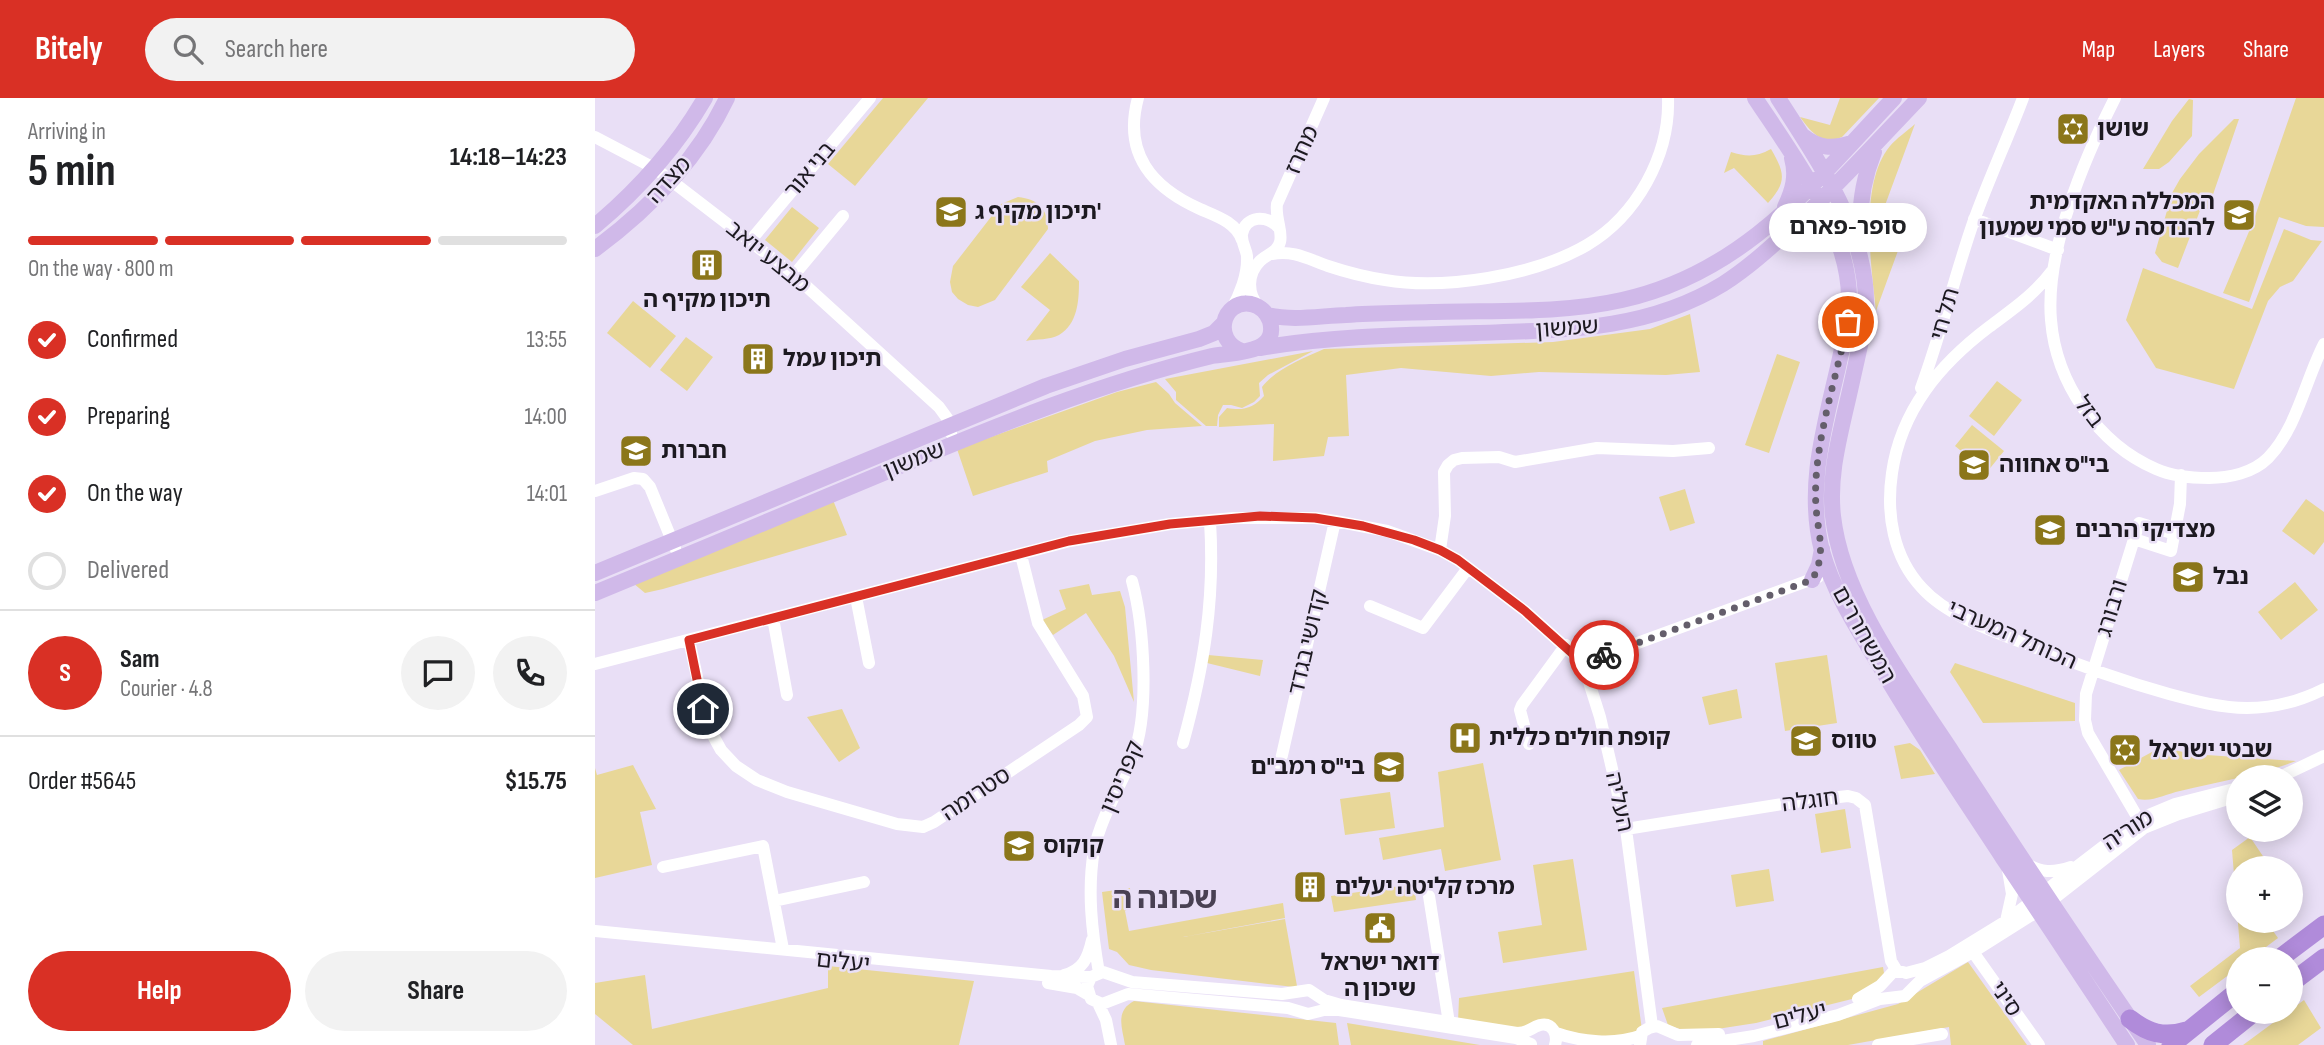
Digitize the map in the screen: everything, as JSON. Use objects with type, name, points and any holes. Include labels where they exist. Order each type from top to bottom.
[{"type":"highway","points":[[2295,947],[2324,925]]},
{"type":"highway","points":[[2303,974],[2324,958]]},
{"type":"highway","points":[[2171,1045],[2226,1001]]},
{"type":"highway","points":[[2130,1019],[2154,1033],[2175,1034],[2190,1030]]},
{"type":"highway","points":[[2213,1045],[2239,1024]]},
{"type":"main road","name":"מצדה","points":[[595,226],[656,169],[691,122],[705,98]]},
{"type":"main road","name":"מצדה","points":[[595,249],[649,204],[671,181],[708,133],[727,98]]},
{"type":"main road","name":"המשחררים","points":[[1755,98],[1812,185],[1827,195],[1848,223],[1865,276],[1865,324],[1832,479],[1833,519],[1838,546],[1837,571],[1848,610],[1921,735],[2005,861],[2041,902],[2148,1045]]},
{"type":"main road","name":"המשחררים","points":[[1777,98],[1824,173],[1849,295],[1848,322],[1815,478],[1822,549],[2024,862],[2041,902],[2127,1045]]},
{"type":"main road","points":[[1812,185],[1895,98]]},
{"type":"main road","points":[[1827,195],[1919,98]]},
{"type":"main road","points":[[1801,135],[1814,145],[1825,148],[1852,143]]},
{"type":"main road","points":[[1865,276],[1859,223],[1861,200],[1867,169],[1883,136]]},
{"type":"main road","points":[[1776,219],[1793,191],[1794,167],[1790,152]]},
{"type":"main road","name":"שמשון","points":[[1263,311],[1287,319],[1574,308],[1623,300],[1703,272],[1730,256],[1776,219],[1812,185]]},
{"type":"main road","name":"שמשון","points":[[1259,348],[1347,337],[1576,330],[1628,322],[1690,301],[1721,285],[1748,266],[1827,195]]},
{"type":"main road","points":[[1784,234],[1798,228],[1818,226],[1830,233],[1837,242]]},
{"type":"main road","points":[[1244,304],[1263,311],[1270,321],[1267,339],[1259,348],[1249,351],[1235,348],[1224,334],[1227,316],[1244,304]]},
{"type":"main road","name":"שמשון","points":[[595,573],[1087,371],[1214,333],[1227,316]]},
{"type":"main road","name":"שמשון","points":[[595,593],[953,444],[1095,391],[1202,359],[1242,351]]},
{"type":"main road","points":[[1812,580],[1822,549]]},
{"type":"street","name":"בני אור","points":[[750,241],[870,98]]},
{"type":"street","points":[[1138,98],[1134,117],[1135,140],[1142,163],[1150,174],[1173,195],[1228,222],[1239,231],[1247,261],[1240,293],[1227,316]]},
{"type":"street","name":"מחרז","points":[[1279,230],[1276,211],[1278,201],[1324,98]]},
{"type":"street","points":[[1255,220],[1245,228],[1244,244],[1255,256],[1296,253],[1357,275],[1413,283],[1492,277],[1567,255],[1604,233],[1636,200],[1649,179],[1658,156],[1665,132],[1668,98]]},
{"type":"street","name":"תל חי","points":[[1913,408],[1935,348],[1975,219],[2024,98]]},
{"type":"street","name":"בזל","points":[[2115,98],[2074,196],[2052,271],[2050,299],[2056,349],[2063,372],[2080,403],[2101,430],[2116,444],[2158,470],[2220,478],[2253,469],[2266,459],[2288,428],[2324,344]]},
{"type":"street","name":"מבצע יואב","points":[[595,137],[656,169],[794,275],[944,412],[946,428],[953,444]]},
{"type":"street","name":"מחרז","points":[[1255,220],[1278,201]]},
{"type":"street","points":[[794,275],[843,216]]},
{"type":"street","points":[[1975,219],[2058,250]]},
{"type":"street","points":[[1228,222],[1241,224],[1255,220],[1271,221],[1296,253]]},
{"type":"street","points":[[1263,311],[1251,294],[1251,279],[1257,265],[1279,244],[1279,230]]},
{"type":"street","name":"הכותל המערבי","points":[[2052,271],[2026,300],[1961,349],[1935,376],[1913,408],[1898,446],[1892,472],[1890,500],[1891,524],[1906,568],[1923,589],[1963,617],[1990,630],[2093,671],[2196,701],[2247,708],[2295,702],[2324,689]]},
{"type":"street","points":[[1935,348],[1950,352],[1961,349]]},
{"type":"street","points":[[1440,550],[1445,516],[1444,472],[1454,460],[1499,457],[1515,462],[1597,448],[1674,451],[1709,448]]},
{"type":"street","points":[[2134,539],[2171,551],[2180,504],[2181,475]]},
{"type":"street","points":[[595,491],[634,478],[643,479],[650,488],[678,558]]},
{"type":"street","name":"העליה","points":[[595,664],[1069,541],[1115,532],[1260,516],[1315,518],[1387,531],[1440,550],[1468,568],[1525,611],[1583,663],[1600,717],[1626,829],[1652,1026]]},
{"type":"street","name":"קפריסין","points":[[1183,743],[1196,695],[1210,612],[1213,564],[1210,520]]},
{"type":"street","name":"קדושי בגדד","points":[[1280,764],[1335,521]]},
{"type":"street","name":"ורבורג","points":[[2141,823],[2088,733],[2084,705],[2139,523],[2175,534]]},
{"type":"street","name":"סטרומה","points":[[689,640],[710,730],[721,750],[736,766],[757,780],[787,792],[897,824],[923,827],[1079,725],[1087,717],[1083,696],[1038,623],[1021,555]]},
{"type":"street","points":[[1370,606],[1423,628],[1468,568]]},
{"type":"street","points":[[1583,663],[1837,571]]},
{"type":"street","name":"קפריסין","points":[[1095,975],[1091,879],[1095,849],[1100,829],[1134,754],[1144,707],[1139,623],[1132,580]]},
{"type":"street","points":[[856,597],[869,663]]},
{"type":"street","points":[[773,618],[787,695]]},
{"type":"street","points":[[1529,744],[1520,710],[1566,645]]},
{"type":"street","points":[[2303,766],[2324,756]]},
{"type":"street","name":"מוריה","points":[[2041,902],[2078,865],[2141,823],[2175,804],[2226,791]]},
{"type":"street","name":"חוגלה","points":[[1626,829],[1795,802],[1848,796],[1856,798],[1865,805],[1891,961],[1902,972]]},
{"type":"street","name":"מוריה","points":[[2041,902],[2141,823],[2226,800]]},
{"type":"street","points":[[663,867],[763,846],[782,949]]},
{"type":"street","points":[[2005,861],[2012,894],[2006,920]]},
{"type":"street","points":[[2024,862],[2037,870],[2049,872],[2078,865]]},
{"type":"street","points":[[775,901],[864,882]]},
{"type":"street","points":[[1429,896],[1449,1023]]},
{"type":"street","points":[[2041,902],[1973,952],[1920,981],[1901,998],[1892,997],[1886,991],[1884,982],[1889,974],[1925,968],[2041,902]]},
{"type":"street","name":"יעלים","points":[[595,931],[1059,976],[1095,975]]},
{"type":"street","points":[[1059,976],[1074,972],[1082,966],[1090,951],[1093,936]]},
{"type":"street","name":"יעלים","points":[[595,937],[1055,984],[1077,988],[1103,1000],[1128,994],[1299,1011]]},
{"type":"street","name":"סיני","points":[[1973,952],[2039,1045]]},
{"type":"street","points":[[1902,972],[1911,981],[1911,989]]},
{"type":"street","points":[[1110,1039],[1103,1000],[1087,986],[1095,975],[1108,973],[1146,983],[1282,994],[1309,990],[1341,1005],[1517,1033],[1531,1040]]},
{"type":"street","points":[[1103,1000],[1119,991],[1115,977]]},
{"type":"street","name":"יעלים","points":[[1652,1026],[1661,1027],[1669,1038],[1753,1028],[1845,1005],[1871,993],[1884,982]]},
{"type":"street","points":[[1300,993],[1296,1003],[1299,1011],[1308,1014],[1339,1010],[1531,1040]]},
{"type":"street","points":[[1315,1012],[1319,1005],[1318,996]]},
{"type":"street","name":"יעלים","points":[[1697,1045],[1754,1041],[1838,1015],[1872,1001],[1892,997]]},
{"type":"street","points":[[1531,1040],[1537,1027],[1543,1025],[1552,1028],[1556,1039],[1611,1042],[1640,1040],[1645,1030],[1652,1026]]},
{"type":"street","points":[[1878,1045],[1942,1034]]},
{"type":"shaded area","points":[[883,98],[928,98],[855,186],[828,164]]},
{"type":"shaded area","points":[[1840,98],[1879,98],[1842,137],[1823,139],[1808,128],[1800,117],[1830,125]]},
{"type":"shaded area","points":[[2296,98],[2324,98],[2324,227],[2306,226],[2279,217],[2249,302],[2223,293],[2253,222]]},
{"type":"shaded area","points":[[2189,99],[2193,100],[2192,136],[2169,162],[2159,169],[2143,169],[2172,121]]},
{"type":"shaded area","points":[[2234,119],[2239,119],[2208,209],[2201,208],[2178,268],[2162,262],[2155,253],[2172,193],[2199,154]]},
{"type":"shaded area","points":[[1915,124],[1877,227],[1903,237],[1876,311],[1869,225],[1874,181],[1880,162],[1890,146]]},
{"type":"shaded area","points":[[1771,149],[1782,177],[1778,189],[1768,203],[1734,168],[1724,173],[1731,152],[1751,155]]},
{"type":"shaded area","points":[[1018,197],[1041,206],[1048,229],[995,300],[978,307],[968,305],[952,292],[950,282],[953,266],[1001,204]]},
{"type":"shaded area","points":[[792,207],[819,228],[792,262],[765,240]]},
{"type":"shaded area","points":[[2284,229],[2311,240],[2322,241],[2293,281],[2280,287],[2268,301],[2234,389],[2156,368],[2126,320],[2143,268],[2252,309]]},
{"type":"shaded area","points":[[1050,253],[1079,281],[1076,311],[1070,325],[1056,337],[1026,341],[1050,310],[1021,287]]},
{"type":"shaded area","points":[[633,301],[676,336],[650,368],[607,333]]},
{"type":"shaded area","points":[[1690,314],[1700,372],[1666,375],[1539,372],[1491,376],[1401,368],[1346,375],[1349,436],[1328,437],[1324,456],[1273,461],[1274,424],[1219,427],[1219,417],[1227,408],[1243,409],[1252,406],[1264,396],[1262,387],[1275,375],[1324,349],[1553,342],[1650,329]]},
{"type":"shaded area","points":[[686,337],[713,357],[687,391],[660,370]]},
{"type":"shaded area","points":[[1313,351],[1268,375],[1259,383],[1260,396],[1254,402],[1242,408],[1223,405],[1217,426],[1206,426],[1176,400],[1176,392],[1165,379]]},
{"type":"shaded area","points":[[1777,354],[1800,362],[1769,453],[1745,445]]},
{"type":"shaded area","points":[[1997,381],[2022,400],[1994,436],[1969,416]]},
{"type":"shaded area","points":[[1156,382],[1202,426],[1147,430],[1095,441],[1047,461],[1048,472],[973,496],[957,449],[1117,392]]},
{"type":"shaded area","points":[[1972,425],[2004,451],[1987,472],[1955,446]]},
{"type":"shaded area","points":[[1685,489],[1695,523],[1670,531],[1659,497]]},
{"type":"shaded area","points":[[2306,499],[2324,512],[2324,542],[2314,555],[2282,531]]},
{"type":"shaded area","points":[[833,500],[847,535],[663,589],[645,593],[633,583]]},
{"type":"shaded area","points":[[2295,582],[2318,610],[2281,640],[2258,612]]},
{"type":"shaded area","points":[[1089,584],[1092,595],[1120,591],[1125,607],[1134,702],[1114,656],[1086,613],[1053,635],[1042,620],[1066,609],[1059,590]]},
{"type":"shaded area","points":[[1208,655],[1263,660],[1260,676],[1207,663]]},
{"type":"shaded area","points":[[1827,655],[1837,723],[1785,731],[1775,663]]},
{"type":"shaded area","points":[[1955,663],[2075,703],[2075,721],[1983,723],[1950,672]]},
{"type":"shaded area","points":[[1737,689],[1742,718],[1709,725],[1702,697]]},
{"type":"shaded area","points":[[842,709],[860,748],[839,762],[807,717]]},
{"type":"shaded area","points":[[1910,743],[1920,750],[1935,774],[1901,779],[1894,746]]},
{"type":"shaded area","points":[[2161,747],[2192,754],[2296,761],[2284,765],[2226,765],[2226,780],[2144,800],[2138,799],[2119,770]]},
{"type":"shaded area","points":[[1483,763],[1501,860],[1445,871],[1441,849],[1383,860],[1379,838],[1444,827],[1438,772]]},
{"type":"shaded area","points":[[633,765],[656,809],[640,812],[652,865],[595,878],[595,768],[597,775]]},
{"type":"shaded area","points":[[1390,792],[1395,828],[1345,835],[1340,799]]},
{"type":"shaded area","points":[[1845,809],[1851,848],[1821,853],[1815,814]]},
{"type":"shaded area","points":[[2243,842],[2253,842],[2263,856],[2232,856],[2232,850]]},
{"type":"shaded area","points":[[1573,859],[1587,950],[1503,963],[1498,932],[1542,925],[1533,865]]},
{"type":"shaded area","points":[[1769,869],[1774,901],[1736,907],[1731,875]]},
{"type":"shaded area","points":[[1414,884],[1416,900],[1334,912],[1331,896]]},
{"type":"shaded area","points":[[1130,888],[1131,907],[1125,911],[1129,931],[1283,903],[1285,918],[1183,937],[1285,919],[1297,986],[1151,970],[1129,965],[1117,952],[1109,949],[1102,892]]},
{"type":"shaded area","points":[[2239,933],[2274,933],[2278,938],[2266,947],[2240,947]]},
{"type":"shaded area","points":[[2226,959],[2226,977],[2199,997],[2190,986]]},
{"type":"shaded area","points":[[1968,962],[2027,1045],[1951,1045],[1949,1027],[1848,1045],[1763,1045],[1763,1041],[1898,1004]]},
{"type":"shaded area","points":[[828,966],[974,981],[959,1045],[633,1045],[595,1014],[595,983],[645,975],[652,1029],[828,988]]},
{"type":"shaded area","points":[[1883,967],[1886,985],[1852,999],[1756,1023],[1691,1033],[1668,1025],[1662,1008]]},
{"type":"shaded area","points":[[1634,971],[1642,1030],[1629,1040],[1562,1033],[1560,1029],[1526,1029],[1458,1022],[1459,998]]},
{"type":"shaded area","points":[[1134,1001],[1336,1023],[1339,1045],[1125,1045],[1122,1015]]},
{"type":"shaded area","points":[[2303,1001],[2321,1028],[2298,1045],[2243,1045],[2271,1024],[2303,1024]]},
{"type":"shaded area","points":[[1347,1023],[1480,1045],[1351,1045]]},
{"type":"way so far","points":[[1604,655],[1812,580],[1822,549],[1815,478],[1848,322]]},
{"type":"place","name":"שושן","points":[[2073,129]]},
{"type":"place","name":"תיכון מקיף ג'","points":[[951,212]]},
{"type":"place","name":"המכללה האקדמית להנדסה ע\"ש סמי שמעון","points":[[2239,215]]},
{"type":"place","name":"תיכון מקיף ה","points":[[707,265]]},
{"type":"place","name":"סופר-פארם","points":[[1848,322]]},
{"type":"place","name":"תיכון עמל","points":[[758,359]]},
{"type":"place","name":"חברות","points":[[636,451]]},
{"type":"place","name":"בי\"ס אחווה","points":[[1974,465]]},
{"type":"place","name":"מצדיקי הרבים","points":[[2050,530]]},
{"type":"place","name":"נבל","points":[[2188,577]]},
{"type":"place","name":"קופת חולים כללית","points":[[1465,738]]},
{"type":"place","name":"טווס","points":[[1806,741]]},
{"type":"place","name":"שבטי ישראל","points":[[2125,750]]},
{"type":"place","name":"בי\"ס רמב\"ם","points":[[1389,767]]},
{"type":"place","name":"קוקוס","points":[[1019,846]]},
{"type":"place","name":"מרכז קליטה יעלים","points":[[1310,887]]},
{"type":"place","name":"דואר ישראל שיכון ה","points":[[1380,928]]},
{"type":"district","name":"שכונה ה","points":[[1165,899]]},
{"type":"route","points":[[703,709],[689,640],[1069,541],[1170,524],[1260,516],[1315,518],[1363,526],[1387,531],[1440,550],[1458,560],[1525,611],[1583,663],[1604,655]]}]
